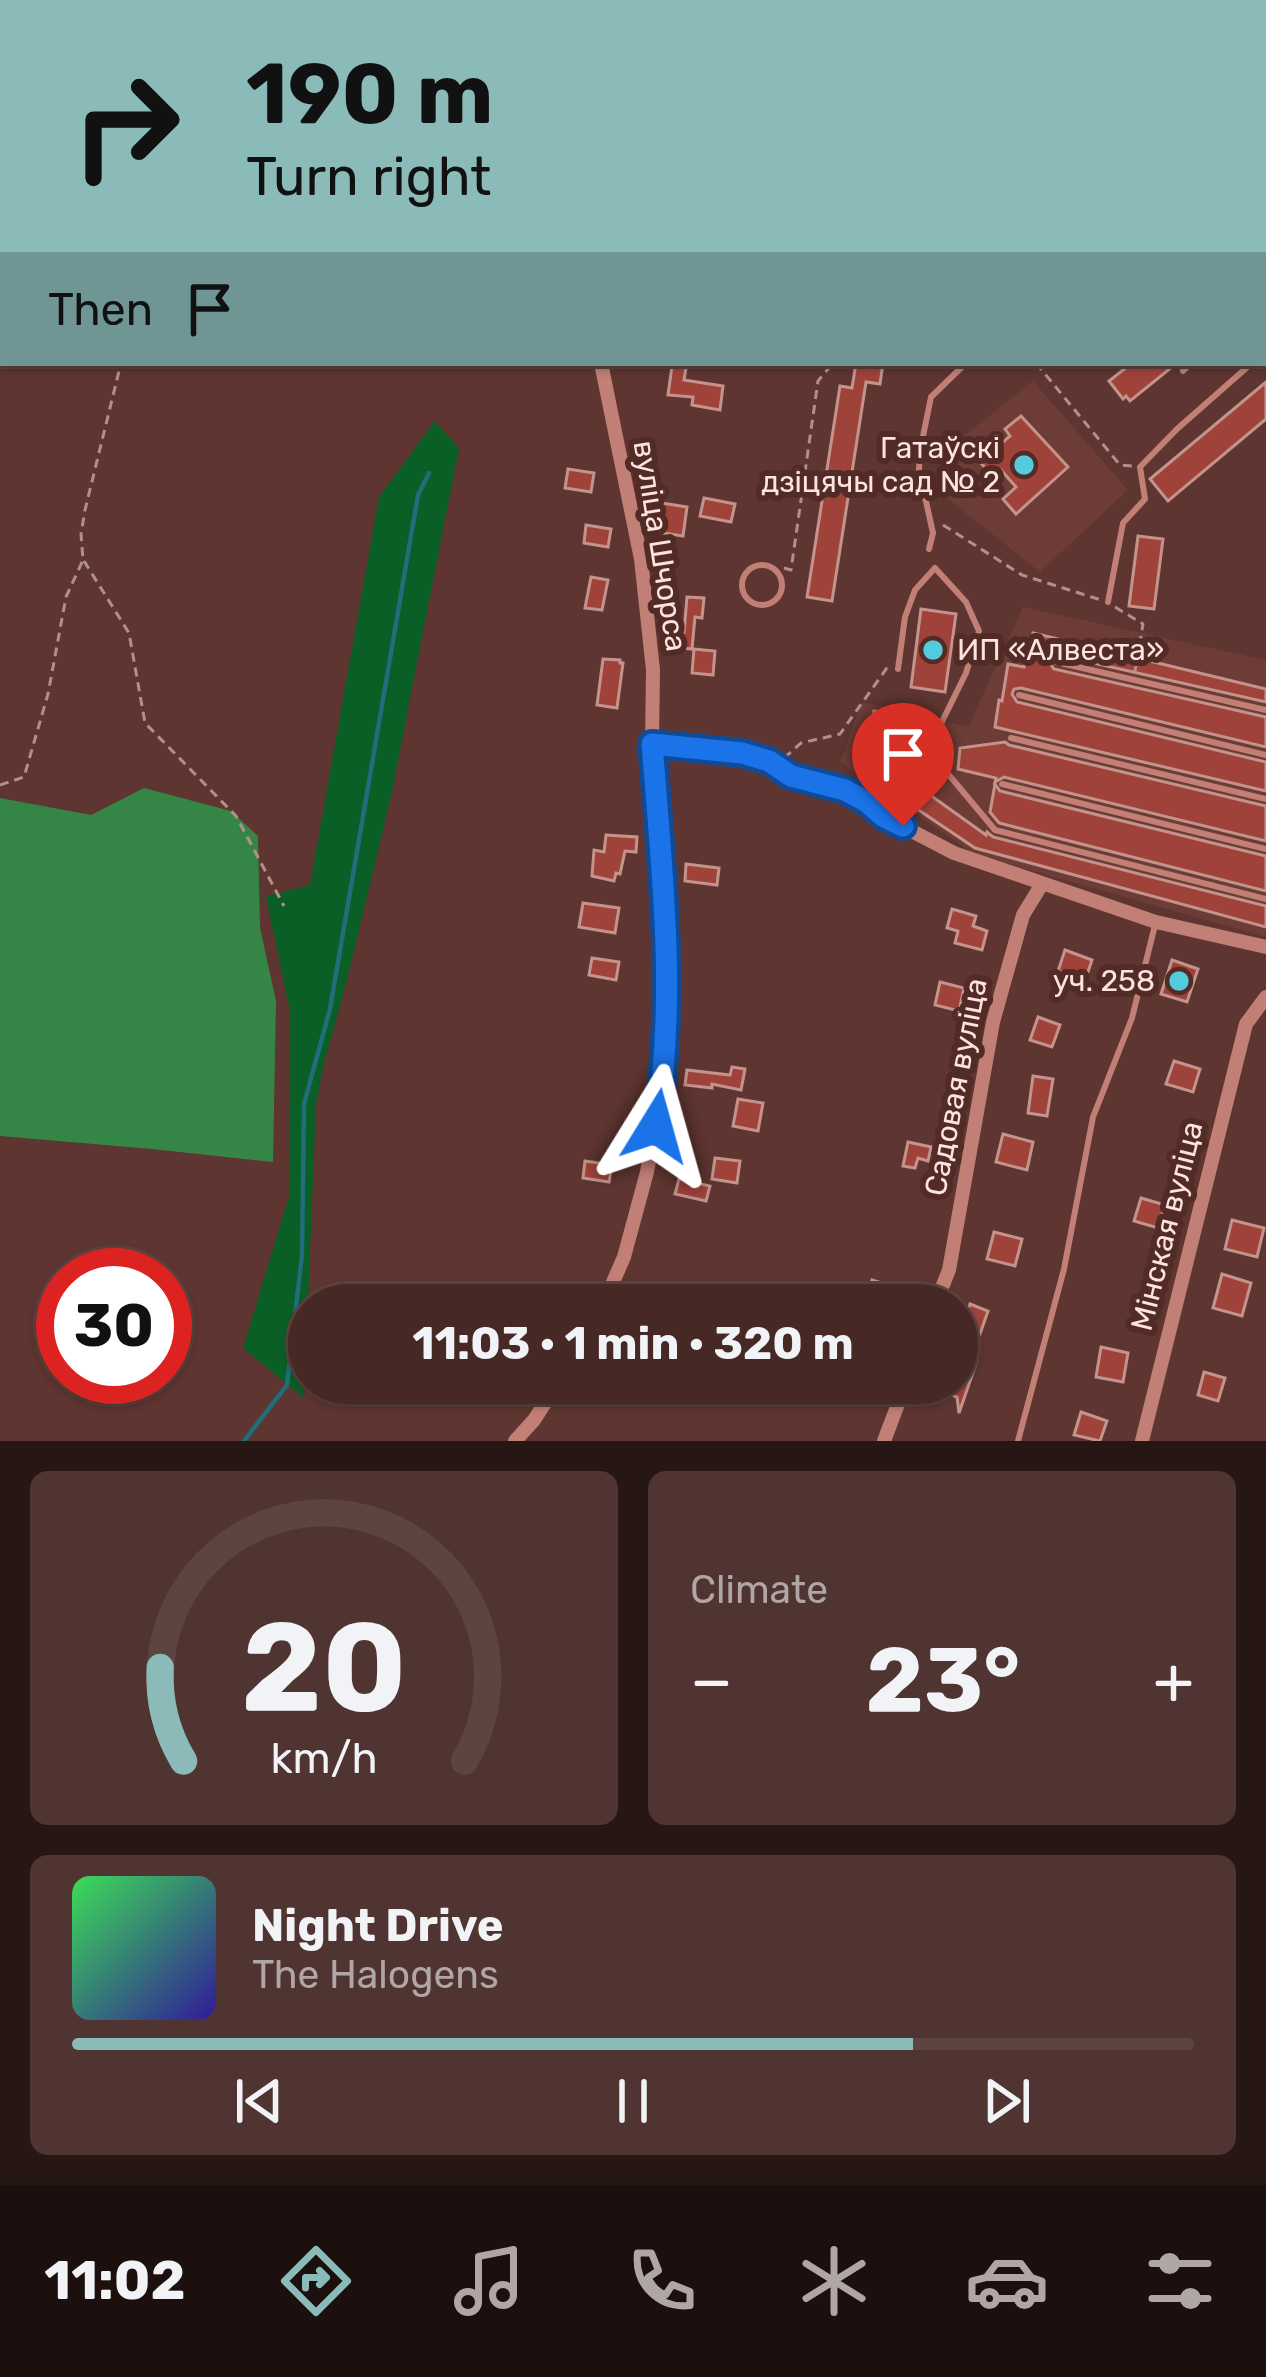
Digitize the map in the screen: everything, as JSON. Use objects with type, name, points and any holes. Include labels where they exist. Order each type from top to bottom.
[{"type":"street","name":"вуліца Шчорса","points":[[602,366],[641,559],[653,670],[652,744],[667,1004],[664,1079],[638,1212],[612,1284]]},
{"type":"street","points":[[652,744],[742,753],[791,776],[845,790],[954,854],[1156,922],[1266,947]]},
{"type":"street","name":"Садовая вуліца","points":[[943,1284],[993,1022],[1023,915],[1042,884]]},
{"type":"street","name":"Мінская вуліца","points":[[1142,1441],[1246,1024],[1266,997]]},
{"type":"street","points":[[515,1441],[544,1404]]},
{"type":"street","points":[[884,1441],[898,1404]]},
{"type":"lane","points":[[929,549],[933,532],[919,470],[931,398],[963,366]]},
{"type":"lane","points":[[1183,371],[1188,366]]},
{"type":"lane","points":[[1108,602],[1124,523],[1144,499],[1140,467],[1249,366]]},
{"type":"lane","points":[[755,566],[770,567],[780,577],[780,593],[767,604],[753,603],[743,593],[742,581],[755,566]]},
{"type":"lane","points":[[898,669],[905,617],[915,590],[935,568],[966,602],[980,631],[966,673],[928,750],[994,830],[1266,899]]},
{"type":"lane","points":[[1056,662],[1266,710]]},
{"type":"lane","points":[[1019,695],[1266,755]]},
{"type":"lane","points":[[1011,737],[1266,799]]},
{"type":"lane","points":[[1002,784],[1266,849]]},
{"type":"lane","points":[[1018,1441],[1064,1269],[1093,1117],[1132,1018],[1156,922]]},
{"type":"path","points":[[121,366],[80,534],[83,560],[129,633],[146,723],[236,816],[284,906]]},
{"type":"path","points":[[784,568],[791,570],[818,381],[830,366]]},
{"type":"path","points":[[1038,366],[1120,464],[1140,467]]},
{"type":"path","points":[[929,517],[1022,575],[1108,602],[1143,624],[1134,679]]},
{"type":"path","points":[[0,785],[24,777],[48,694],[66,597],[83,560]]},
{"type":"path","points":[[776,766],[801,742],[839,734],[901,649]]},
{"type":"shaded area","points":[[1033,381],[1128,490],[1040,572],[943,495],[950,447]]},
{"type":"shaded area","points":[[1023,607],[1266,660],[1266,937],[976,855],[840,762],[862,702],[968,727]]},
{"type":"green space","points":[[435,421],[459,448],[391,796],[316,1105],[309,1284],[288,1284],[288,1385],[243,1348],[290,1193],[289,1007],[266,896],[310,885],[379,497]]},
{"type":"green space","points":[[144,788],[231,811],[258,836],[260,928],[276,1001],[273,1162],[0,1136],[0,798],[91,815]]},
{"type":"building","points":[[672,366],[686,368],[684,380],[723,386],[720,410],[692,405],[693,397],[668,395]]},
{"type":"building","points":[[856,366],[883,366],[880,384],[866,382],[832,601],[807,597],[840,386],[852,388]]},
{"type":"building","points":[[1128,366],[1173,366],[1130,401],[1109,381]]},
{"type":"building","points":[[1266,382],[1266,419],[1168,501],[1150,479]]},
{"type":"building","name":"Гатаўскі дзіцячы сад № 2","points":[[1021,416],[1068,467],[1016,514],[1003,499],[1016,487],[1001,470],[994,477],[980,462],[1010,436],[1005,429]]},
{"type":"building","points":[[568,469],[594,473],[591,492],[565,488]]},
{"type":"building","points":[[704,498],[735,504],[731,522],[700,516]]},
{"type":"building","points":[[662,503],[687,507],[683,536],[657,532]]},
{"type":"building","points":[[586,525],[611,529],[608,547],[584,543]]},
{"type":"building","points":[[1138,536],[1163,539],[1154,609],[1129,606]]},
{"type":"building","points":[[591,577],[608,580],[602,610],[585,608]]},
{"type":"building","points":[[687,597],[704,598],[702,618],[695,617],[692,649],[664,646],[666,630],[684,632]]},
{"type":"building","name":"ИП «Алвеста»","points":[[921,609],[956,614],[945,692],[911,687]]},
{"type":"building","points":[[1033,633],[1266,689],[1266,702],[1058,655],[1049,662],[1054,669],[1266,717],[1266,747],[1021,688],[1012,694],[1017,702],[1266,762],[1266,791],[995,727],[1008,664],[1024,667]]},
{"type":"building","points":[[694,649],[715,651],[713,675],[692,673]]},
{"type":"building","points":[[603,659],[623,663],[617,708],[597,705]]},
{"type":"building","points":[[874,711],[923,719],[919,747],[870,739]]},
{"type":"building","points":[[1005,742],[1266,806],[1266,841],[1004,777],[995,782],[996,778],[958,769],[960,748]]},
{"type":"building","points":[[870,752],[986,835],[1266,906],[1266,927],[975,848],[858,769]]},
{"type":"building","points":[[995,784],[1000,791],[1266,856],[1266,891],[999,823],[990,812]]},
{"type":"building","points":[[606,835],[637,837],[636,852],[625,851],[614,881],[592,876],[594,850],[604,852]]},
{"type":"building","points":[[686,864],[719,868],[717,885],[685,881]]},
{"type":"building","points":[[583,903],[619,908],[615,933],[579,927]]},
{"type":"building","points":[[952,909],[976,916],[973,926],[987,931],[982,950],[955,943],[958,931],[947,928]]},
{"type":"building","points":[[1065,950],[1092,960],[1085,981],[1058,971]]},
{"type":"building","points":[[592,958],[619,962],[616,980],[589,975]]},
{"type":"building","name":"уч. 258","points":[[1172,960],[1198,969],[1187,1002],[1161,994]]},
{"type":"building","points":[[940,982],[964,988],[959,1011],[935,1005]]},
{"type":"building","points":[[1038,1017],[1060,1025],[1052,1047],[1030,1040]]},
{"type":"building","points":[[1174,1061],[1200,1069],[1193,1092],[1166,1084]]},
{"type":"building","points":[[732,1067],[745,1069],[741,1090],[685,1085],[687,1070],[730,1075]]},
{"type":"building","points":[[1033,1076],[1053,1079],[1047,1116],[1028,1113]]},
{"type":"building","points":[[738,1099],[763,1103],[758,1131],[733,1126]]},
{"type":"building","points":[[1003,1134],[1033,1142],[1027,1170],[996,1162]]},
{"type":"building","points":[[908,1142],[931,1147],[928,1161],[918,1158],[915,1168],[903,1166]]},
{"type":"building","points":[[715,1158],[740,1161],[737,1183],[712,1179]]},
{"type":"building","points":[[585,1161],[612,1165],[609,1182],[583,1178]]},
{"type":"building","points":[[679,1179],[710,1186],[706,1201],[675,1194]]},
{"type":"building","points":[[1141,1198],[1165,1205],[1158,1228],[1134,1221]]},
{"type":"building","points":[[1232,1220],[1264,1228],[1257,1257],[1225,1249]]},
{"type":"building","points":[[994,1232],[1022,1239],[1015,1266],[987,1259]]},
{"type":"building","points":[[1222,1274],[1251,1283],[1242,1316],[1213,1308]]},
{"type":"building","points":[[978,1307],[988,1311],[978,1333]]},
{"type":"building","points":[[1101,1347],[1128,1353],[1123,1382],[1096,1377]]},
{"type":"building","points":[[1204,1372],[1225,1378],[1218,1401],[1198,1395]]},
{"type":"building","points":[[1081,1412],[1107,1421],[1100,1441],[1074,1435]]},
{"type":"waterway","points":[[244,1441],[287,1385],[302,1255],[304,1104],[330,1009],[418,495],[429,473]]},
{"type":"place","name":"Гатаўскі дзіцячы сад № 2","points":[[1024,465]]},
{"type":"place","name":"ИП «Алвеста»","points":[[933,650]]},
{"type":"place","name":"уч. 258","points":[[1179,981]]},
{"type":"route","points":[[656,1126],[664,1079],[667,1004],[652,744],[742,753],[769,761],[791,776],[845,790],[903,826]]}]
